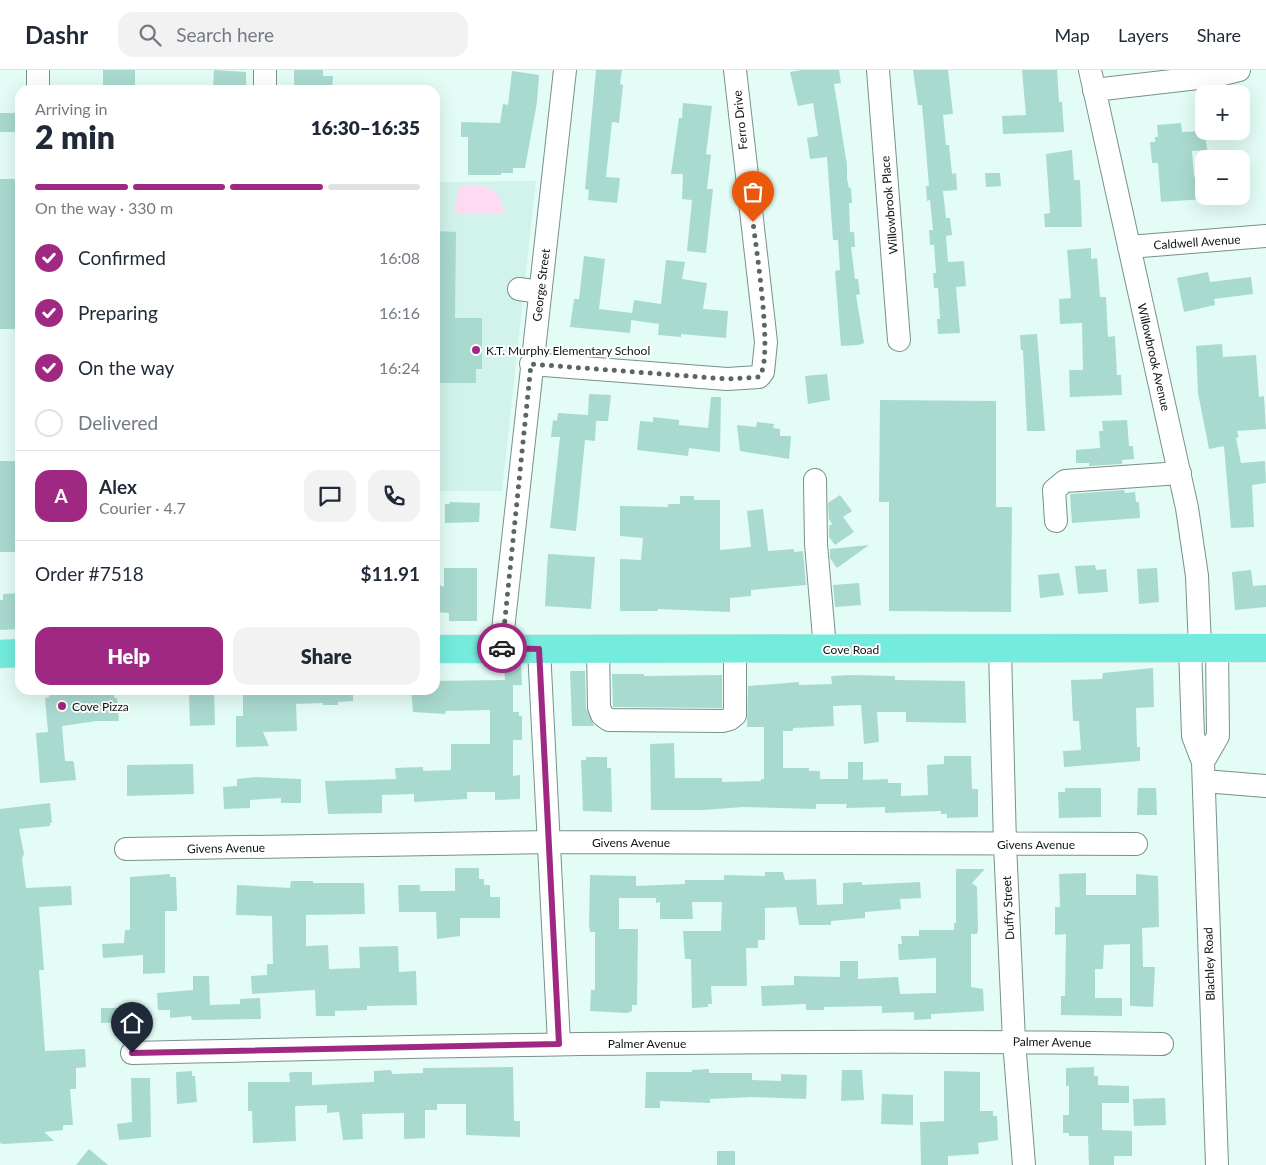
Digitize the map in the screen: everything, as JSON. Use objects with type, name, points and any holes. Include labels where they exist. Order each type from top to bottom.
[{"type":"main road","name":"Cove Road","points":[[440,649],[1000,650],[1266,648]]},
{"type":"main road","points":[[0,654],[15,653]]},
{"type":"street","points":[[38,70],[38,85]]},
{"type":"street","points":[[265,70],[265,85]]},
{"type":"street","name":"George Street","points":[[501,648],[531,364],[529,291],[564,70]]},
{"type":"street","name":"Ferro Drive","points":[[531,364],[727,379],[759,377],[763,372],[766,342],[734,70]]},
{"type":"street","name":"Willowbrook Place","points":[[878,70],[899,340]]},
{"type":"street","points":[[1092,80],[1215,76],[1240,70]]},
{"type":"street","name":"Willowbrook Avenue","points":[[1092,80],[1180,473],[1197,576],[1203,647]]},
{"type":"street","name":"Caldwell Avenue","points":[[1129,247],[1266,236]]},
{"type":"street","points":[[1056,521],[1054,490],[1065,481],[1180,473]]},
{"type":"street","points":[[815,480],[816,544],[825,649]]},
{"type":"street","points":[[1203,647],[1218,736],[1204,772],[1266,786]]},
{"type":"street","points":[[539,649],[559,1044]]},
{"type":"street","points":[[598,649],[599,707],[602,715],[609,720],[730,719],[735,715],[735,649]]},
{"type":"street","name":"Duffy Street","points":[[1000,650],[1005,844],[1014,1041],[1024,1165]]},
{"type":"street","name":"Blachley Road","points":[[1204,772],[1217,1165]]},
{"type":"street","name":"Givens Avenue","points":[[126,849],[550,842],[1136,844]]},
{"type":"street","name":"Palmer Avenue","points":[[132,1053],[559,1044],[1014,1041],[1162,1044]]},
{"type":"shaded area","name":"K.T. Murphy Elementary School","points":[[536,181],[502,491],[440,491],[440,182]]},
{"type":"shaded area","points":[[461,186],[481,186],[492,190],[500,199],[504,214],[454,214],[458,191]]},
{"type":"building","points":[[103,70],[135,70],[135,85],[103,85]]},
{"type":"building","points":[[214,70],[246,72],[246,85],[213,85]]},
{"type":"building","points":[[294,70],[323,70],[323,76],[333,76],[332,85],[294,85]]},
{"type":"building","points":[[596,70],[622,70],[620,84],[623,85],[619,123],[612,122],[606,177],[620,178],[617,203],[588,200],[589,190],[585,189]]},
{"type":"building","points":[[802,70],[839,70],[841,83],[834,84],[847,165],[847,179],[849,188],[851,188],[852,203],[849,203],[850,232],[854,232],[855,247],[851,247],[855,279],[858,279],[860,294],[856,295],[864,343],[859,345],[841,346],[835,271],[840,270],[838,240],[833,240],[827,157],[810,159],[807,138],[818,136],[813,103],[798,106],[790,72]]},
{"type":"building","points":[[913,70],[948,70],[953,114],[943,115],[946,145],[949,145],[952,174],[956,173],[957,190],[943,191],[946,218],[950,218],[952,235],[946,236],[948,262],[964,261],[966,286],[956,287],[960,333],[938,334],[937,319],[940,319],[938,288],[934,288],[933,273],[936,273],[934,245],[930,245],[929,230],[933,230],[930,200],[927,201],[926,186],[929,186],[922,105],[918,105]]},
{"type":"building","points":[[1022,70],[1057,70],[1059,102],[1062,102],[1064,132],[1003,134],[1002,116],[1026,115]]},
{"type":"building","points":[[512,71],[539,75],[537,102],[525,168],[513,168],[513,173],[501,173],[501,175],[468,175],[468,137],[461,137],[461,122],[500,123],[503,104],[508,105]]},
{"type":"building","points":[[683,103],[712,106],[706,154],[711,155],[707,189],[713,189],[706,253],[687,251],[692,200],[682,199],[683,174],[671,174],[679,118],[682,118]]},
{"type":"building","points":[[0,113],[15,113],[15,132],[0,132]]},
{"type":"building","points":[[1181,123],[1182,132],[1195,131],[1195,140],[1206,140],[1207,150],[1192,151],[1195,200],[1161,202],[1158,163],[1152,163],[1150,142],[1155,142],[1155,137],[1158,137],[1157,125]]},
{"type":"building","points":[[1072,150],[1074,180],[1080,180],[1082,227],[1045,227],[1044,214],[1050,213],[1046,154]]},
{"type":"building","points":[[985,173],[1000,173],[1001,186],[986,187]]},
{"type":"building","points":[[0,179],[15,179],[15,329],[0,329]]},
{"type":"building","points":[[440,231],[456,232],[455,318],[482,318],[482,369],[476,369],[476,383],[440,383]]},
{"type":"building","points":[[1091,248],[1091,259],[1097,258],[1100,297],[1106,297],[1108,337],[1115,336],[1117,375],[1121,375],[1122,395],[1070,397],[1069,370],[1083,370],[1082,323],[1060,324],[1059,299],[1071,298],[1067,250]]},
{"type":"building","points":[[584,256],[605,259],[599,309],[632,313],[630,333],[570,327],[574,299],[579,299]]},
{"type":"building","points":[[666,260],[685,262],[682,279],[707,283],[703,309],[728,311],[726,338],[681,334],[681,337],[658,335],[659,324],[631,320],[634,300],[661,304]]},
{"type":"building","points":[[1208,272],[1210,282],[1251,277],[1253,294],[1214,299],[1215,305],[1184,312],[1177,278]]},
{"type":"building","points":[[1037,334],[1045,431],[1027,431],[1023,350],[1021,350],[1020,335]]},
{"type":"building","points":[[1222,344],[1223,357],[1256,355],[1259,397],[1264,396],[1266,429],[1237,431],[1239,437],[1236,438],[1241,463],[1265,461],[1266,483],[1252,485],[1254,527],[1231,528],[1224,446],[1209,449],[1198,393],[1196,346]]},
{"type":"building","points":[[827,374],[830,400],[808,404],[805,376]]},
{"type":"building","points":[[589,394],[611,395],[608,421],[596,421],[595,441],[585,440],[576,531],[550,528],[560,437],[551,437],[553,420],[557,421],[558,413],[588,415]]},
{"type":"building","points":[[711,397],[721,397],[720,452],[689,448],[688,456],[637,450],[640,421],[653,422],[653,417],[679,420],[679,425],[708,428]]},
{"type":"building","points":[[880,400],[996,401],[996,507],[1012,507],[1011,612],[889,611],[889,502],[879,502]]},
{"type":"building","points":[[1127,420],[1129,446],[1133,446],[1134,459],[1122,460],[1122,464],[1089,466],[1089,463],[1076,463],[1076,450],[1100,448],[1099,431],[1103,431],[1102,421]]},
{"type":"building","points":[[757,422],[774,424],[773,428],[780,429],[780,436],[791,436],[789,459],[740,451],[737,425],[756,427]]},
{"type":"building","points":[[0,461],[15,461],[15,552],[0,552]]},
{"type":"building","points":[[1124,490],[1125,493],[1135,492],[1136,502],[1139,502],[1140,518],[1072,523],[1070,494]]},
{"type":"building","points":[[840,495],[852,511],[843,517],[854,532],[835,545],[829,537],[829,526],[832,524],[829,519],[828,503]]},
{"type":"building","points":[[680,496],[694,496],[694,500],[720,500],[720,550],[751,547],[747,511],[763,509],[768,551],[794,549],[794,552],[803,551],[806,585],[751,590],[751,596],[730,598],[730,612],[658,609],[658,611],[620,611],[620,559],[641,560],[643,538],[620,536],[620,506],[668,507],[668,504],[680,504]]},
{"type":"building","points":[[450,502],[480,503],[479,522],[445,523],[445,504]]},
{"type":"building","points":[[869,545],[837,568],[830,558],[830,549]]},
{"type":"building","points":[[548,554],[595,557],[591,609],[545,606]]},
{"type":"building","points":[[1095,565],[1096,570],[1106,569],[1108,592],[1078,594],[1075,566]]},
{"type":"building","points":[[444,568],[477,568],[477,621],[449,621],[449,613],[440,612],[440,585],[444,587]]},
{"type":"building","points":[[1157,568],[1159,602],[1139,604],[1137,569]]},
{"type":"building","points":[[1251,570],[1253,586],[1266,585],[1266,607],[1235,610],[1232,572]]},
{"type":"building","points":[[1059,573],[1064,595],[1040,598],[1038,575]]},
{"type":"building","points":[[859,583],[861,605],[835,607],[833,585]]},
{"type":"building","points":[[15,593],[15,629],[0,630],[0,600],[3,600],[3,594]]},
{"type":"building","points":[[504,665],[521,665],[522,685],[513,685],[513,712],[519,712],[519,716],[522,716],[522,740],[513,740],[513,776],[520,775],[520,799],[495,800],[495,792],[467,792],[467,799],[414,802],[414,794],[382,795],[382,813],[328,814],[325,781],[396,779],[395,768],[423,767],[423,771],[451,770],[451,744],[490,744],[490,710],[446,711],[445,714],[413,712],[411,695],[440,695],[440,681],[505,680]]},
{"type":"building","points":[[1153,668],[1154,707],[1136,708],[1137,747],[1140,747],[1140,761],[1064,767],[1063,751],[1081,750],[1079,721],[1073,721],[1071,680],[1102,679],[1103,673]]},
{"type":"building","points":[[570,671],[585,671],[586,708],[594,726],[572,726]]},
{"type":"building","points":[[612,674],[644,674],[644,676],[722,675],[722,708],[613,707]]},
{"type":"building","points":[[831,676],[895,676],[895,680],[965,681],[966,723],[906,722],[906,712],[877,712],[879,742],[864,744],[861,705],[833,706],[834,726],[793,728],[793,731],[783,731],[783,768],[809,768],[809,771],[820,771],[820,779],[848,779],[848,762],[863,762],[863,780],[888,779],[888,783],[901,783],[901,796],[928,795],[927,765],[944,764],[944,756],[971,756],[972,789],[978,789],[978,817],[947,818],[947,814],[941,814],[941,811],[885,813],[885,807],[846,808],[847,804],[816,804],[816,809],[743,807],[703,810],[651,810],[650,744],[674,743],[675,778],[722,778],[722,782],[761,781],[761,779],[764,779],[764,727],[747,727],[748,686],[799,682],[799,685],[832,684]]},
{"type":"building","points":[[49,695],[114,695],[114,698],[117,698],[119,721],[97,721],[62,726],[65,761],[73,761],[76,780],[40,783],[36,733],[48,732],[45,698],[49,697]]},
{"type":"building","points":[[189,695],[214,695],[215,725],[190,726]]},
{"type":"building","points":[[243,695],[353,695],[353,701],[338,702],[338,705],[323,705],[323,703],[296,704],[297,731],[263,732],[269,746],[236,747],[236,716],[243,716]]},
{"type":"building","points":[[586,757],[607,757],[607,768],[611,768],[612,812],[583,811],[581,760],[586,760]]},
{"type":"building","points":[[193,764],[194,794],[127,796],[127,765]]},
{"type":"building","points":[[256,777],[301,779],[301,803],[281,803],[281,798],[250,800],[250,808],[224,809],[223,787],[237,786],[237,779]]},
{"type":"building","points":[[1065,788],[1101,788],[1101,817],[1059,818],[1058,792],[1065,792]]},
{"type":"building","points":[[1138,788],[1156,788],[1157,815],[1137,815]]},
{"type":"building","points":[[50,803],[52,823],[50,823],[50,826],[19,829],[24,854],[22,859],[26,888],[71,886],[72,905],[39,907],[44,970],[39,970],[45,1051],[85,1049],[86,1067],[76,1068],[76,1089],[70,1089],[73,1125],[63,1125],[63,1130],[44,1132],[54,1141],[3,1144],[0,1143],[0,809]]},
{"type":"building","points":[[455,868],[479,868],[479,879],[484,879],[484,885],[490,885],[490,897],[500,897],[500,918],[460,918],[460,936],[437,939],[436,912],[399,912],[398,885],[420,885],[420,891],[455,891]]},
{"type":"building","points":[[956,869],[985,869],[972,883],[977,887],[978,930],[977,934],[971,934],[971,987],[983,989],[984,1011],[931,1014],[931,1019],[914,1020],[914,1012],[882,1013],[882,1006],[824,1007],[824,1010],[806,1010],[806,1004],[762,1006],[761,986],[794,985],[794,976],[840,977],[840,961],[858,961],[858,979],[898,977],[900,994],[936,993],[936,958],[899,960],[898,944],[902,944],[901,936],[919,936],[919,930],[954,930],[954,923],[956,923]]},
{"type":"building","points":[[765,872],[783,872],[785,880],[816,879],[817,905],[843,904],[843,883],[862,882],[862,885],[920,882],[921,898],[900,899],[901,909],[865,912],[865,918],[831,921],[831,925],[799,925],[796,907],[765,908],[765,940],[758,940],[758,948],[746,948],[747,986],[711,986],[712,1004],[708,1004],[708,1007],[692,1008],[691,959],[685,959],[683,931],[721,931],[722,902],[692,902],[693,919],[660,919],[660,902],[656,903],[656,898],[619,898],[619,929],[638,929],[637,1005],[632,1005],[632,1011],[627,1013],[590,1011],[591,990],[595,990],[595,932],[590,932],[589,925],[590,875],[636,876],[636,886],[685,884],[685,880],[724,880],[724,875],[765,876]]},
{"type":"building","points":[[1086,873],[1086,895],[1136,895],[1136,874],[1158,876],[1159,927],[1142,928],[1143,967],[1155,967],[1153,1007],[1130,1006],[1130,944],[1104,945],[1103,969],[1095,969],[1095,998],[1122,998],[1122,1016],[1061,1015],[1061,996],[1065,996],[1066,934],[1055,935],[1055,907],[1060,907],[1059,874]]},
{"type":"building","points":[[170,874],[170,877],[176,877],[177,911],[165,911],[165,973],[143,974],[143,955],[103,958],[102,944],[124,943],[125,930],[130,930],[130,877]]},
{"type":"building","points":[[291,881],[364,883],[365,914],[306,915],[306,946],[328,945],[329,969],[360,968],[359,947],[398,946],[399,972],[416,971],[417,1005],[367,1006],[367,1010],[335,1011],[335,1016],[316,1016],[315,990],[252,994],[251,976],[267,975],[267,964],[273,964],[272,916],[236,915],[237,885],[290,888]]},
{"type":"building","points":[[193,976],[209,976],[210,1005],[240,1004],[240,999],[260,998],[261,1019],[192,1020],[191,1016],[170,1018],[170,1010],[158,1010],[157,993],[193,990]]},
{"type":"building","points":[[101,1008],[122,1008],[122,1022],[101,1023]]},
{"type":"building","points":[[513,1067],[514,1121],[520,1121],[520,1137],[466,1135],[466,1104],[437,1104],[437,1110],[425,1110],[425,1138],[404,1139],[404,1113],[362,1114],[363,1139],[343,1140],[339,1112],[327,1113],[327,1105],[295,1106],[296,1141],[253,1143],[252,1111],[248,1111],[248,1082],[290,1082],[289,1073],[292,1072],[312,1072],[312,1085],[374,1082],[374,1071],[391,1070],[392,1074],[423,1073],[423,1068]]},
{"type":"building","points":[[1094,1067],[1094,1076],[1098,1076],[1098,1085],[1129,1086],[1129,1103],[1102,1103],[1102,1130],[1132,1131],[1132,1156],[1114,1156],[1114,1165],[1089,1165],[1088,1136],[1069,1136],[1069,1133],[1063,1133],[1063,1115],[1069,1115],[1069,1086],[1066,1086],[1066,1068]]},
{"type":"building","points":[[709,1069],[709,1073],[752,1073],[752,1080],[781,1081],[781,1074],[807,1075],[806,1099],[752,1097],[710,1099],[710,1103],[660,1101],[660,1108],[645,1108],[646,1072],[692,1072],[692,1070]]},
{"type":"building","points":[[842,1070],[862,1070],[864,1100],[841,1101]]},
{"type":"building","points":[[192,1071],[192,1076],[195,1076],[197,1102],[177,1104],[176,1072]]},
{"type":"building","points":[[944,1071],[980,1072],[980,1111],[993,1111],[993,1116],[997,1116],[998,1140],[978,1143],[979,1154],[948,1156],[948,1165],[921,1165],[920,1122],[944,1121]]},
{"type":"building","points":[[131,1078],[150,1078],[151,1137],[119,1140],[117,1124],[132,1122]]},
{"type":"building","points":[[882,1094],[913,1095],[913,1125],[881,1124]]},
{"type":"building","points":[[1165,1098],[1166,1125],[1134,1126],[1133,1099]]},
{"type":"building","points":[[89,1149],[108,1165],[76,1165]]},
{"type":"building","points":[[717,1151],[735,1151],[735,1165],[717,1165]]},
{"type":"way so far","points":[[502,648],[531,364],[727,379],[745,380],[759,377],[763,372],[766,342],[753,222]]},
{"type":"place","name":"K.T. Murphy Elementary School","points":[[476,350]]},
{"type":"place","name":"Cove Pizza","points":[[62,706]]},
{"type":"route","points":[[132,1053],[559,1044],[539,649],[502,648]]}]
